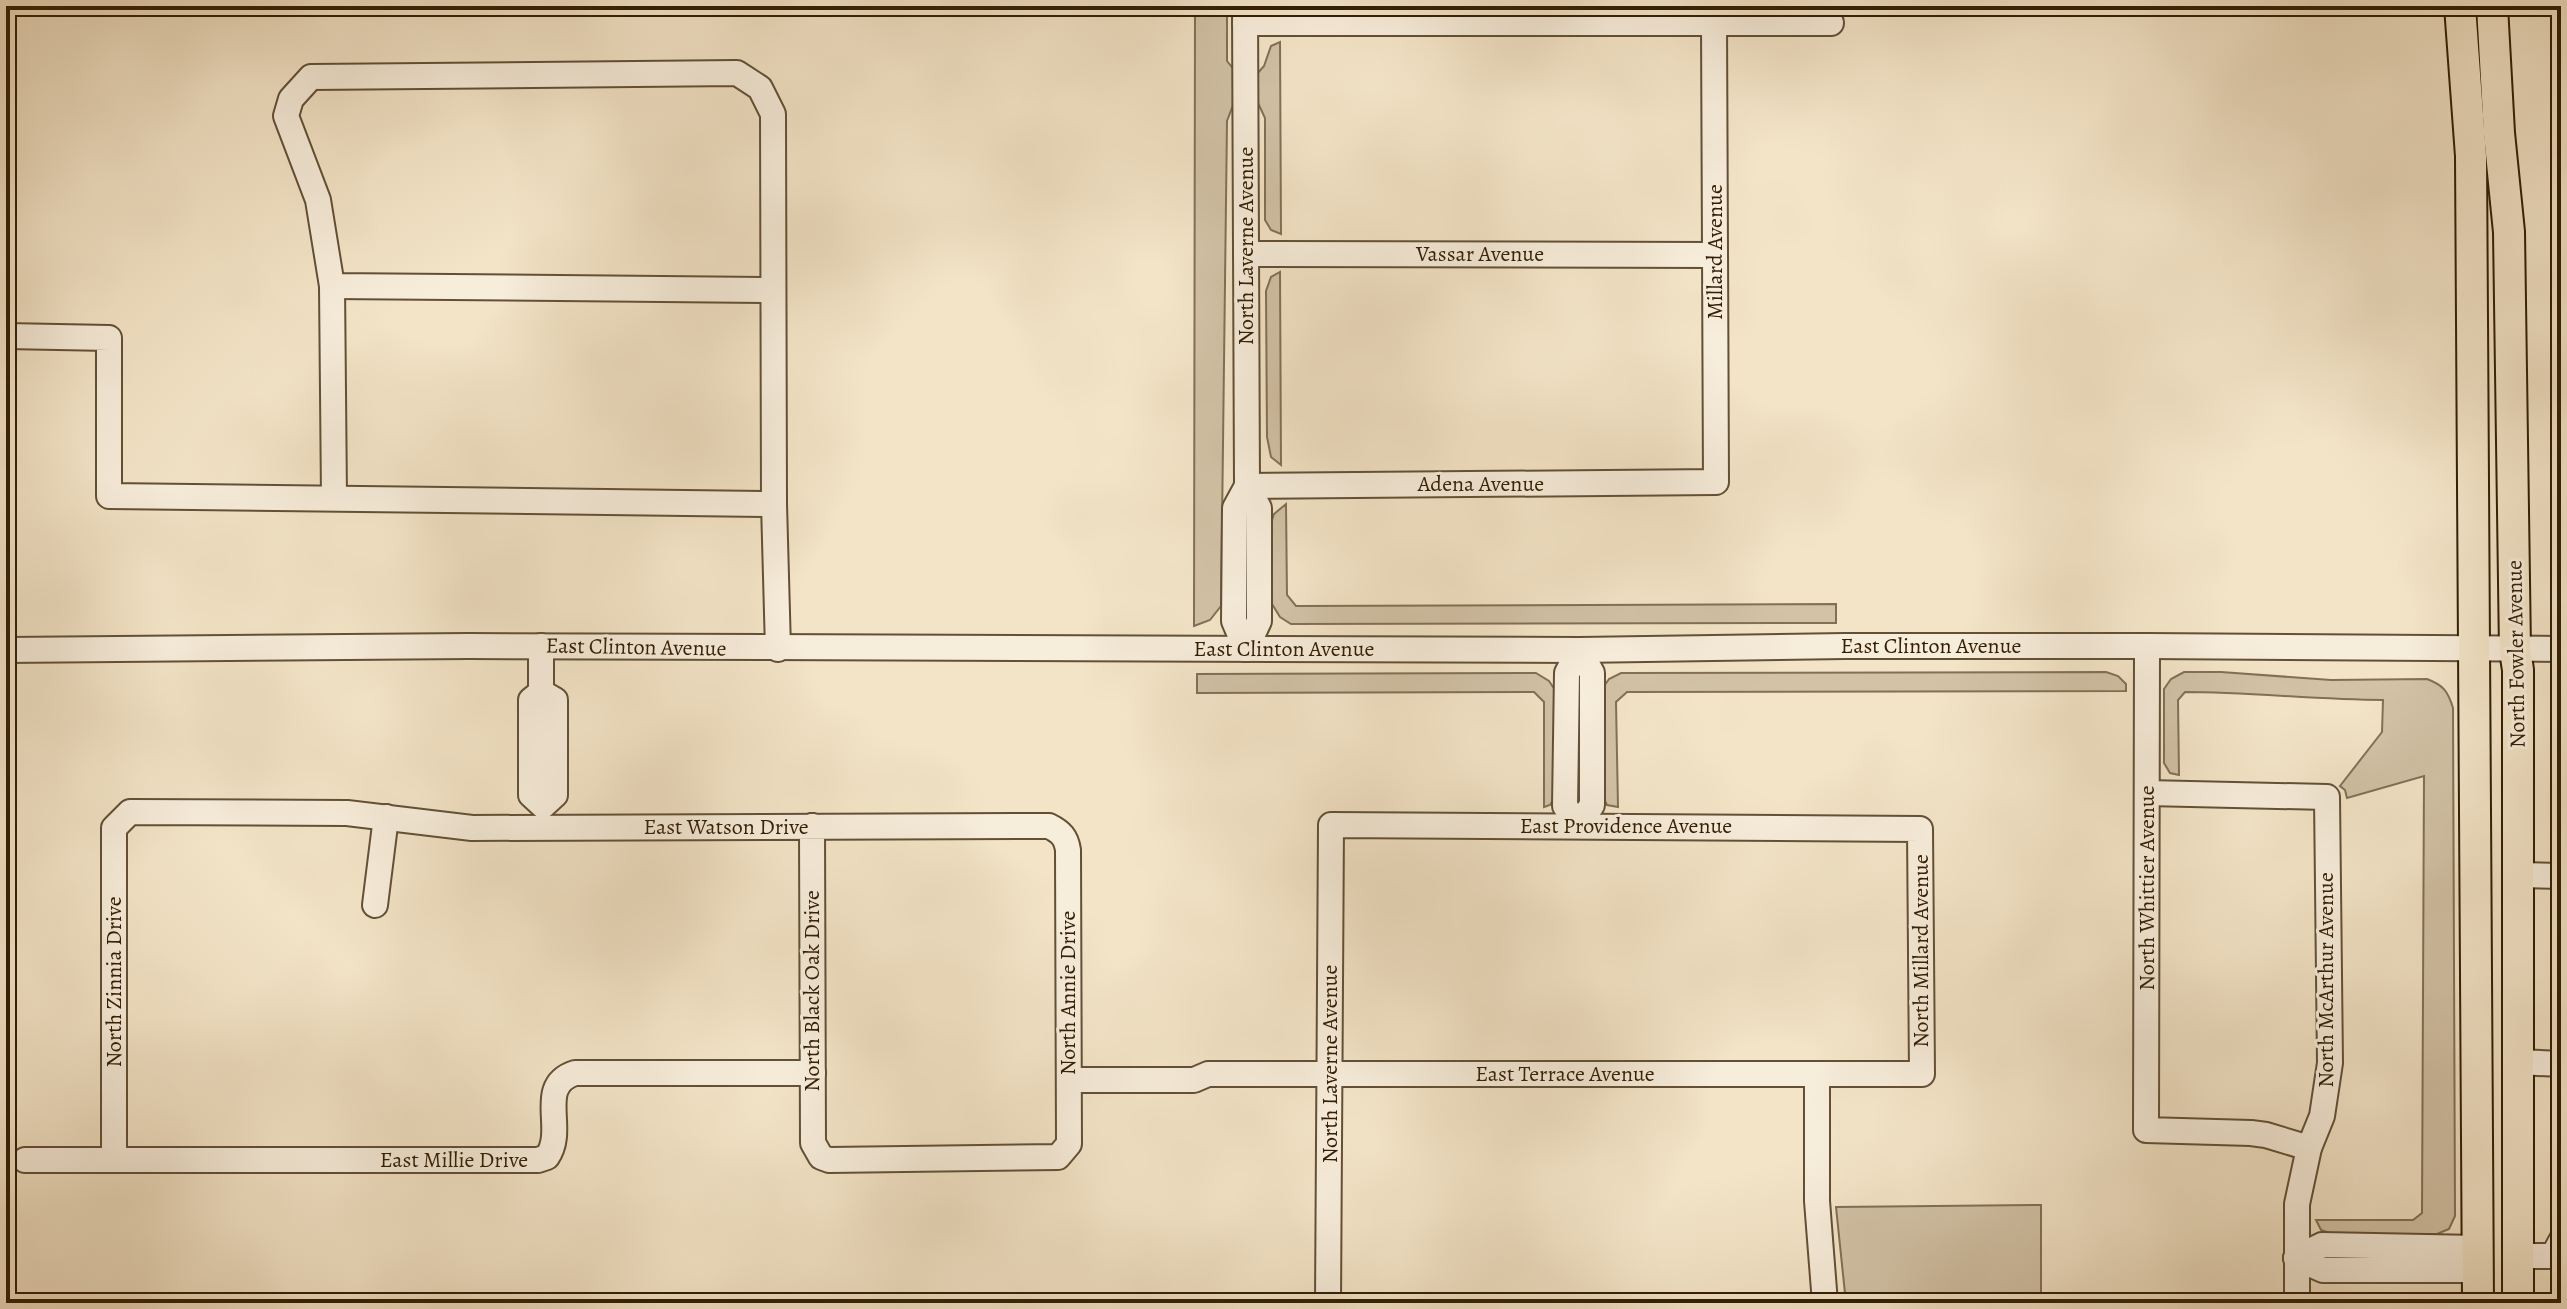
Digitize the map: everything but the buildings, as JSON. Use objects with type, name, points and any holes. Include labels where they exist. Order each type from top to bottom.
[{"type":"main road","name":"North Fowler Avenue","points":[[2460,6],[2471,156],[2478,1303]]},
{"type":"main road","name":"North Fowler Avenue","points":[[2492,6],[2499,133],[2509,232],[2515,650],[2518,670],[2518,1303]]},
{"type":"main road","points":[[2478,1259],[2493,1262],[2496,1303]]},
{"type":"street","points":[[1245,15],[1831,23]]},
{"type":"street","name":"North Laverne Avenue","points":[[1245,15],[1247,486],[1235,508],[1234,621],[1246,649]]},
{"type":"street","name":"Millard Avenue","points":[[1714,22],[1716,482]]},
{"type":"street","points":[[334,498],[332,286],[318,200],[286,116],[291,99],[311,77],[737,73],[760,88],[773,114],[774,504],[778,649]]},
{"type":"street","name":"Vassar Avenue","points":[[1246,254],[1715,255]]},
{"type":"street","points":[[332,286],[773,290]]},
{"type":"street","points":[[6,336],[109,338],[109,496],[774,504]]},
{"type":"street","name":"Adena Avenue","points":[[1247,486],[1716,482]]},
{"type":"street","name":"East Clinton Avenue","points":[[6,650],[541,646],[778,649],[1579,650],[2147,646],[2561,649]]},
{"type":"street","points":[[541,646],[541,692],[531,700],[531,795],[544,816]]},
{"type":"street","name":"North Whittier Avenue","points":[[2147,646],[2146,1130],[2251,1133],[2309,1148]]},
{"type":"street","points":[[1578,825],[1592,805],[1592,673],[1579,650]]},
{"type":"street","name":"North McArthur Avenue","points":[[2147,793],[2327,797],[2330,1063],[2322,1116],[2309,1148],[2297,1204],[2297,1303]]},
{"type":"street","name":"East Watson Drive","points":[[130,812],[347,813],[454,827],[544,816],[812,826],[1049,826],[1062,835]]},
{"type":"street","name":"North Zinnia Drive","points":[[114,1159],[114,828],[130,812]]},
{"type":"street","points":[[375,905],[386,817]]},
{"type":"street","name":"North Laverne Avenue","points":[[1328,1303],[1331,825]]},
{"type":"street","name":"East Providence Avenue","points":[[1331,825],[1920,829]]},
{"type":"street","name":"North Black Oak Drive","points":[[812,826],[813,1143],[818,1155],[829,1160],[1048,1158],[1058,1157],[1065,1151]]},
{"type":"street","name":"North Millard Avenue","points":[[1920,829],[1922,1074]]},
{"type":"street","name":"North Annie Drive","points":[[1062,835],[1068,850],[1069,1144],[1065,1151]]},
{"type":"street","points":[[2519,875],[2561,876]]},
{"type":"street","points":[[2518,1062],[2561,1064]]},
{"type":"street","name":"East Millie Drive","points":[[25,1160],[538,1160],[547,1157],[552,1150],[554,1092],[564,1076],[575,1073],[813,1073]]},
{"type":"street","name":"East Terrace Avenue","points":[[1069,1080],[1194,1080],[1208,1074],[1922,1074]]},
{"type":"street","points":[[1817,1074],[1817,1201],[1825,1303]]},
{"type":"street","points":[[2296,1258],[2322,1245],[2478,1259]]},
{"type":"street","points":[[2518,1256],[2558,1255]]},
{"type":"shaded area","points":[[1195,6],[1227,6],[1227,61],[1235,71],[1235,100],[1227,121],[1221,606],[1210,620],[1194,626]]},
{"type":"shaded area","points":[[1280,42],[1281,234],[1271,230],[1265,220],[1265,118],[1257,101],[1257,74],[1264,66],[1271,46]]},
{"type":"shaded area","points":[[1280,272],[1281,465],[1271,457],[1267,437],[1266,291],[1271,277]]},
{"type":"shaded area","points":[[1286,504],[1287,595],[1296,606],[1836,604],[1836,623],[1291,624],[1280,617],[1272,604],[1270,526],[1274,514]]},
{"type":"shaded area","points":[[2106,672],[2118,676],[2126,684],[2126,691],[1627,692],[1616,702],[1618,807],[1607,805],[1602,795],[1602,689],[1609,679],[1621,673]]},
{"type":"shaded area","points":[[2184,672],[2331,680],[2427,679],[2441,686],[2449,697],[2453,708],[2455,1216],[2449,1229],[2437,1234],[2333,1234],[2321,1230],[2316,1220],[2413,1220],[2422,1213],[2424,776],[2347,798],[2340,786],[2382,732],[2383,700],[2185,692],[2178,700],[2179,775],[2170,773],[2164,763],[2164,689],[2171,679]]},
{"type":"shaded area","points":[[1536,673],[1549,681],[1555,690],[1555,797],[1550,805],[1544,807],[1544,702],[1534,692],[1197,693],[1197,674]]},
{"type":"shaded area","points":[[2041,1205],[2041,1303],[1846,1303],[1836,1207]]}]
